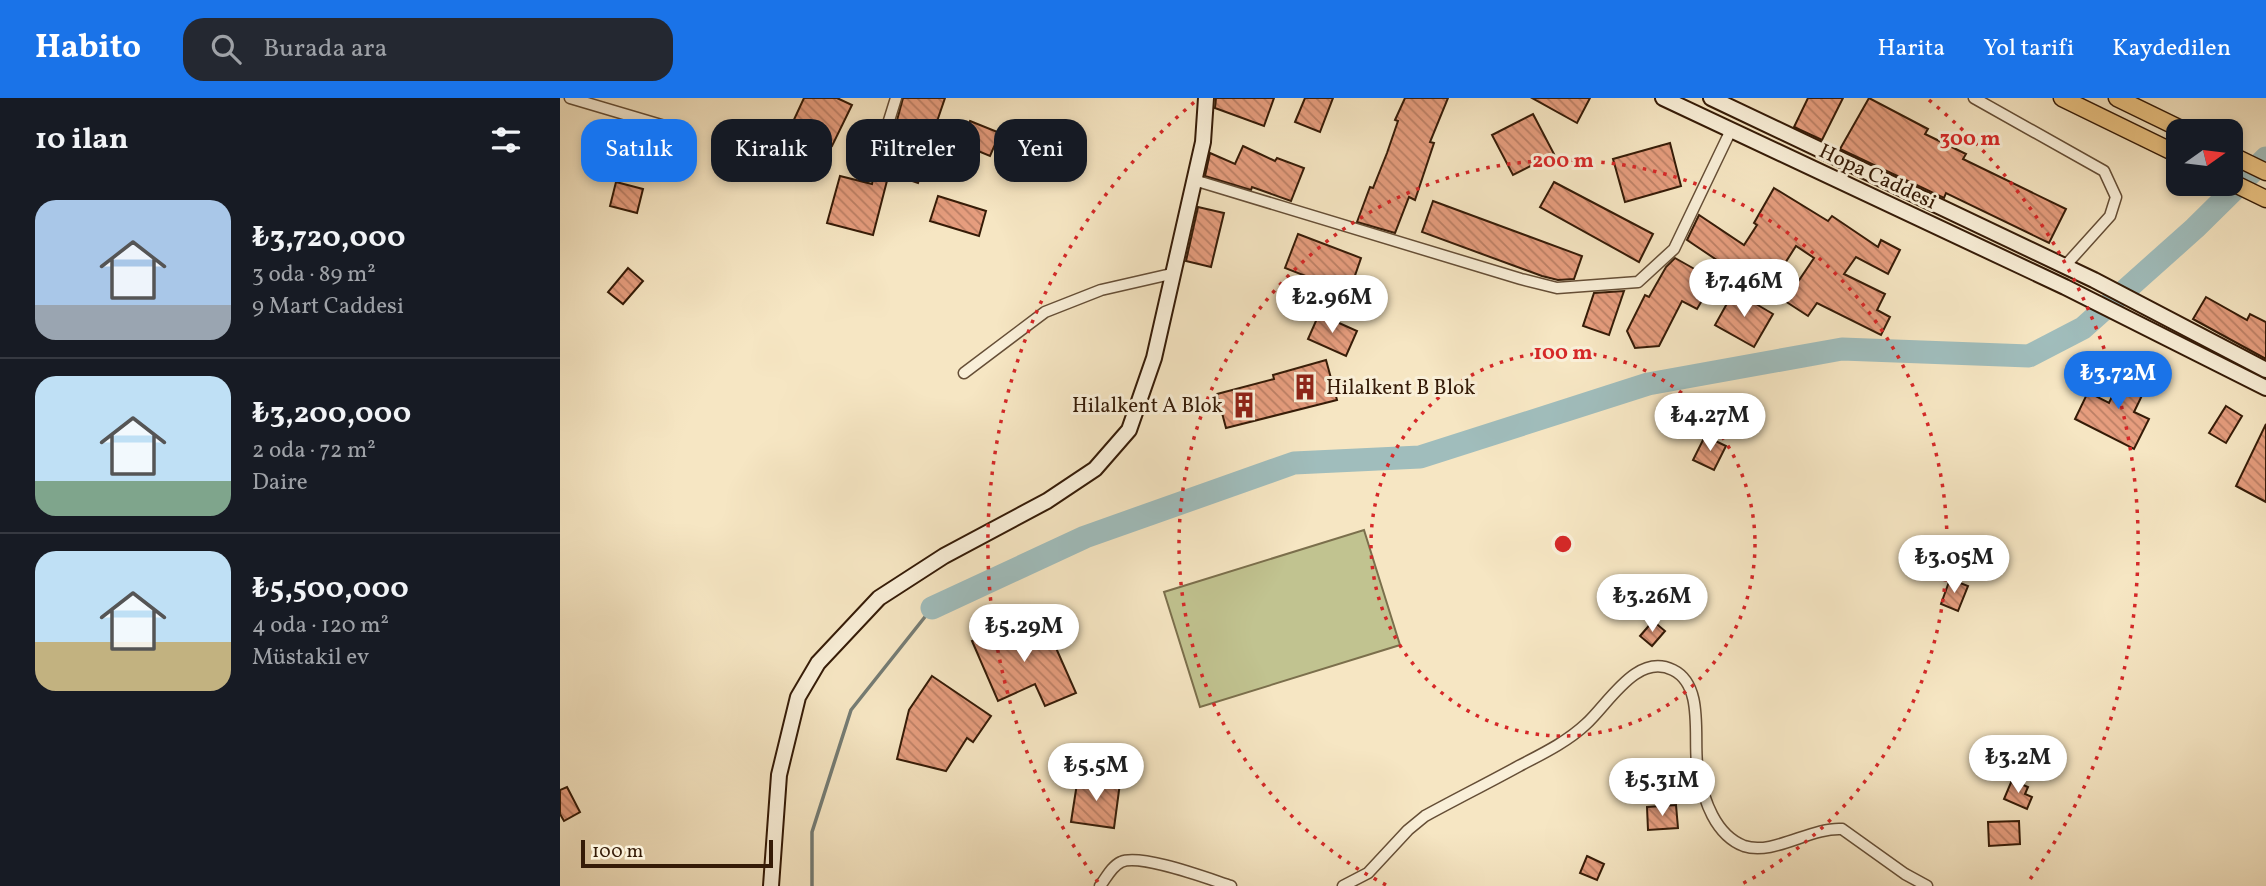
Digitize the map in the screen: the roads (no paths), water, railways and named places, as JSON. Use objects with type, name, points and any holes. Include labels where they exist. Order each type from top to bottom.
[{"type":"highway","points":[[2062,98],[2166,149]]},
{"type":"highway","points":[[2117,98],[2166,122]]},
{"type":"highway","points":[[2244,161],[2266,172]]},
{"type":"highway","points":[[2244,188],[2266,199]]},
{"type":"main road","points":[[771,886],[779,775],[799,697],[818,663],[879,598],[944,556],[1047,501],[1095,469],[1129,430],[1154,358],[1203,142],[1206,98]]},
{"type":"main road","name":"Hopa Caddesi","points":[[1663,98],[2075,291],[2266,388]]},
{"type":"main road","name":"Hopa Caddesi","points":[[1711,98],[2094,280],[2266,370]]},
{"type":"street","points":[[570,98],[641,119]]},
{"type":"street","points":[[889,119],[896,98]]},
{"type":"street","points":[[1974,98],[2104,171],[2116,197],[2110,216],[2064,266]]},
{"type":"street","points":[[1194,180],[1557,288],[1638,282],[1674,249],[1731,130]]},
{"type":"street","points":[[964,373],[1045,312],[1101,290],[1171,274]]},
{"type":"street","points":[[1343,886],[1368,873],[1408,830],[1425,816],[1555,747],[1585,726],[1634,674],[1651,665],[1662,665],[1683,675],[1690,688],[1696,725],[1698,772],[1715,822],[1724,833],[1744,846],[1758,848],[1780,844],[1829,828],[1842,828],[1905,874],[1927,886]]},
{"type":"street","points":[[1100,886],[1117,863],[1130,858],[1161,864],[1231,886]]},
{"type":"waterway","points":[[932,608],[1085,537],[1294,463],[1420,457],[1648,384],[1842,349],[2029,356],[2083,328],[2195,228],[2266,158]]},
{"type":"waterway","points":[[812,886],[812,832],[851,710],[932,608]]},
{"type":"place","name":"Hilalkent B Blok","points":[[1305,387]]},
{"type":"place","name":"Hilalkent A Blok","points":[[1244,405]]}]
